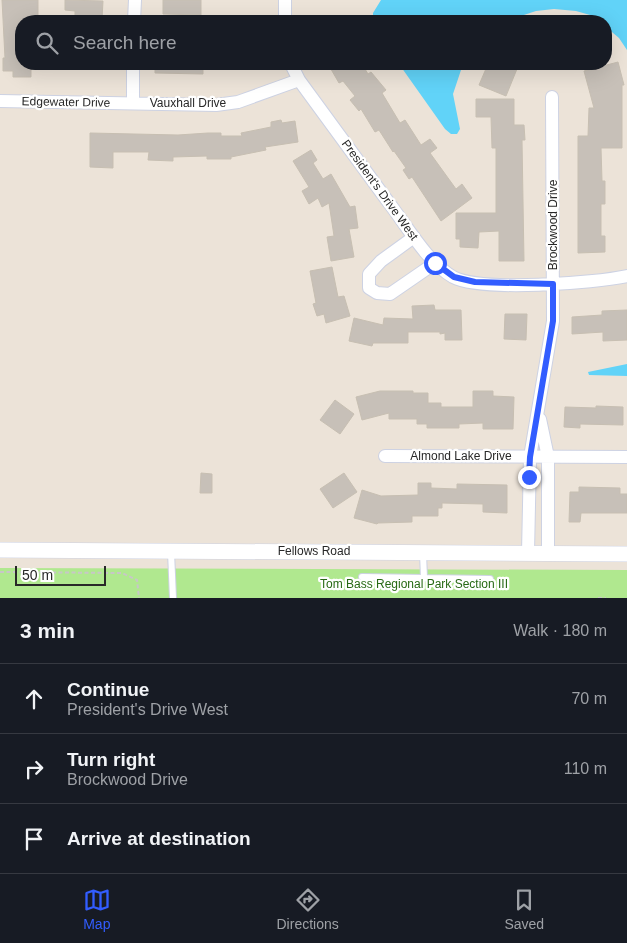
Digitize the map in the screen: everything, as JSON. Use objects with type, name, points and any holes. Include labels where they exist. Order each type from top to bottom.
[{"type":"street","points":[[134,15],[135,0]]},
{"type":"street","points":[[285,0],[285,15]]},
{"type":"street","points":[[133,70],[133,102]]},
{"type":"street","name":"President's Drive West","points":[[294,70],[299,80],[414,236],[435,263],[454,277],[475,282],[553,284],[627,276]]},
{"type":"street","name":"Vauxhall Drive","points":[[133,102],[216,105],[238,102],[299,80]]},
{"type":"street","name":"Brockwood Drive","points":[[528,553],[530,457],[553,321],[552,97]]},
{"type":"street","name":"Edgewater Drive","points":[[0,101],[133,102]]},
{"type":"street","points":[[414,236],[381,261],[369,274],[369,288],[377,293],[390,294],[435,263]]},
{"type":"street","name":"Brockwood Drive","points":[[539,412],[548,457],[548,553]]},
{"type":"street","name":"Almond Lake Drive","points":[[385,456],[627,457]]},
{"type":"street","name":"Fellows Road","points":[[0,550],[627,554]]},
{"type":"lane","points":[[171,551],[173,598]]},
{"type":"lane","points":[[424,552],[424,578]]},
{"type":"lane","points":[[362,576],[490,579]]},
{"type":"path","points":[[0,572],[122,572],[138,580],[139,598]]},
{"type":"path","points":[[598,598],[606,598]]},
{"type":"green space","name":"Tom Bass Regional Park Section III","points":[[0,568],[627,570],[627,598],[0,598]]},
{"type":"water","points":[[381,0],[627,0],[627,50],[619,38],[612,32],[612,15],[590,15],[576,11],[554,9],[536,11],[524,15],[373,15]]},
{"type":"water","points":[[403,70],[461,70],[453,94],[460,129],[457,134],[451,134],[445,129]]},
{"type":"water","points":[[627,364],[627,376],[589,375],[588,372]]},
{"type":"building","points":[[2,0],[38,0],[38,15],[15,15],[15,70],[31,70],[31,77],[13,77],[13,71],[3,71],[3,58],[5,58]]},
{"type":"building","points":[[65,0],[103,1],[102,15],[75,15],[75,11],[65,10]]},
{"type":"building","points":[[163,0],[201,0],[201,15],[163,14]]},
{"type":"building","points":[[618,62],[624,85],[622,85],[622,148],[601,148],[602,181],[605,181],[605,204],[601,204],[601,236],[605,236],[605,252],[578,253],[578,136],[588,136],[589,108],[594,108],[584,71],[612,70],[612,64]]},
{"type":"building","points":[[155,70],[203,70],[203,74],[155,73]]},
{"type":"building","points":[[331,70],[366,70],[368,74],[371,72],[386,90],[382,93],[400,123],[405,120],[421,145],[430,139],[437,148],[430,153],[456,189],[462,184],[472,198],[441,221],[412,177],[409,179],[403,170],[406,168],[379,130],[375,132],[361,109],[359,111],[350,100],[355,96],[343,81],[339,83]]},
{"type":"building","points":[[485,70],[517,70],[506,96],[479,85]]},
{"type":"building","points":[[476,99],[514,99],[514,125],[524,125],[525,140],[522,140],[524,261],[499,261],[499,231],[479,232],[478,248],[460,247],[460,239],[456,239],[456,213],[496,213],[496,148],[492,148],[491,117],[476,117]]},
{"type":"building","points":[[281,120],[282,123],[295,121],[298,142],[265,147],[266,150],[231,157],[231,159],[207,159],[207,156],[173,157],[173,161],[148,160],[149,152],[113,152],[113,168],[90,167],[90,133],[178,135],[221,133],[221,136],[242,136],[241,133],[271,127],[271,122]]},
{"type":"building","points":[[311,150],[317,160],[313,163],[323,179],[331,174],[350,207],[355,206],[358,228],[349,229],[354,257],[331,261],[327,237],[334,236],[329,203],[322,207],[318,198],[309,204],[302,191],[309,187],[293,161]]},
{"type":"building","points":[[332,267],[338,297],[344,296],[350,316],[326,323],[324,314],[317,316],[313,304],[316,303],[310,271]]},
{"type":"building","points":[[434,305],[435,310],[461,310],[462,340],[445,340],[445,333],[440,334],[440,332],[408,332],[408,343],[373,343],[372,346],[349,341],[354,318],[383,325],[384,318],[413,319],[412,306]]},
{"type":"building","points":[[627,310],[627,340],[603,341],[603,332],[572,334],[572,317],[602,315],[602,311]]},
{"type":"building","points":[[505,314],[527,314],[526,340],[504,339]]},
{"type":"building","points":[[380,391],[428,393],[428,403],[441,403],[441,407],[473,407],[473,391],[493,391],[493,396],[514,397],[513,429],[483,429],[483,423],[459,424],[459,428],[427,428],[427,424],[417,424],[417,419],[389,419],[389,413],[362,420],[356,397]]},
{"type":"building","points":[[335,400],[354,414],[340,434],[320,420]]},
{"type":"building","points":[[596,406],[623,407],[623,425],[580,424],[580,428],[564,427],[565,407],[596,408]]},
{"type":"building","points":[[201,473],[212,474],[212,493],[200,493]]},
{"type":"building","points":[[344,473],[357,492],[333,508],[320,489]]},
{"type":"building","points":[[418,483],[431,483],[431,488],[457,489],[457,484],[507,485],[507,513],[483,512],[483,504],[442,503],[442,508],[438,508],[438,516],[412,516],[412,522],[377,524],[354,518],[362,490],[381,496],[418,495]]},
{"type":"building","points":[[579,487],[620,488],[620,494],[627,494],[627,513],[581,513],[580,522],[569,522],[570,492],[579,492]]},
{"type":"route","points":[[435,263],[454,277],[475,282],[494,284],[553,284],[553,321],[530,457],[529,477]]}]
